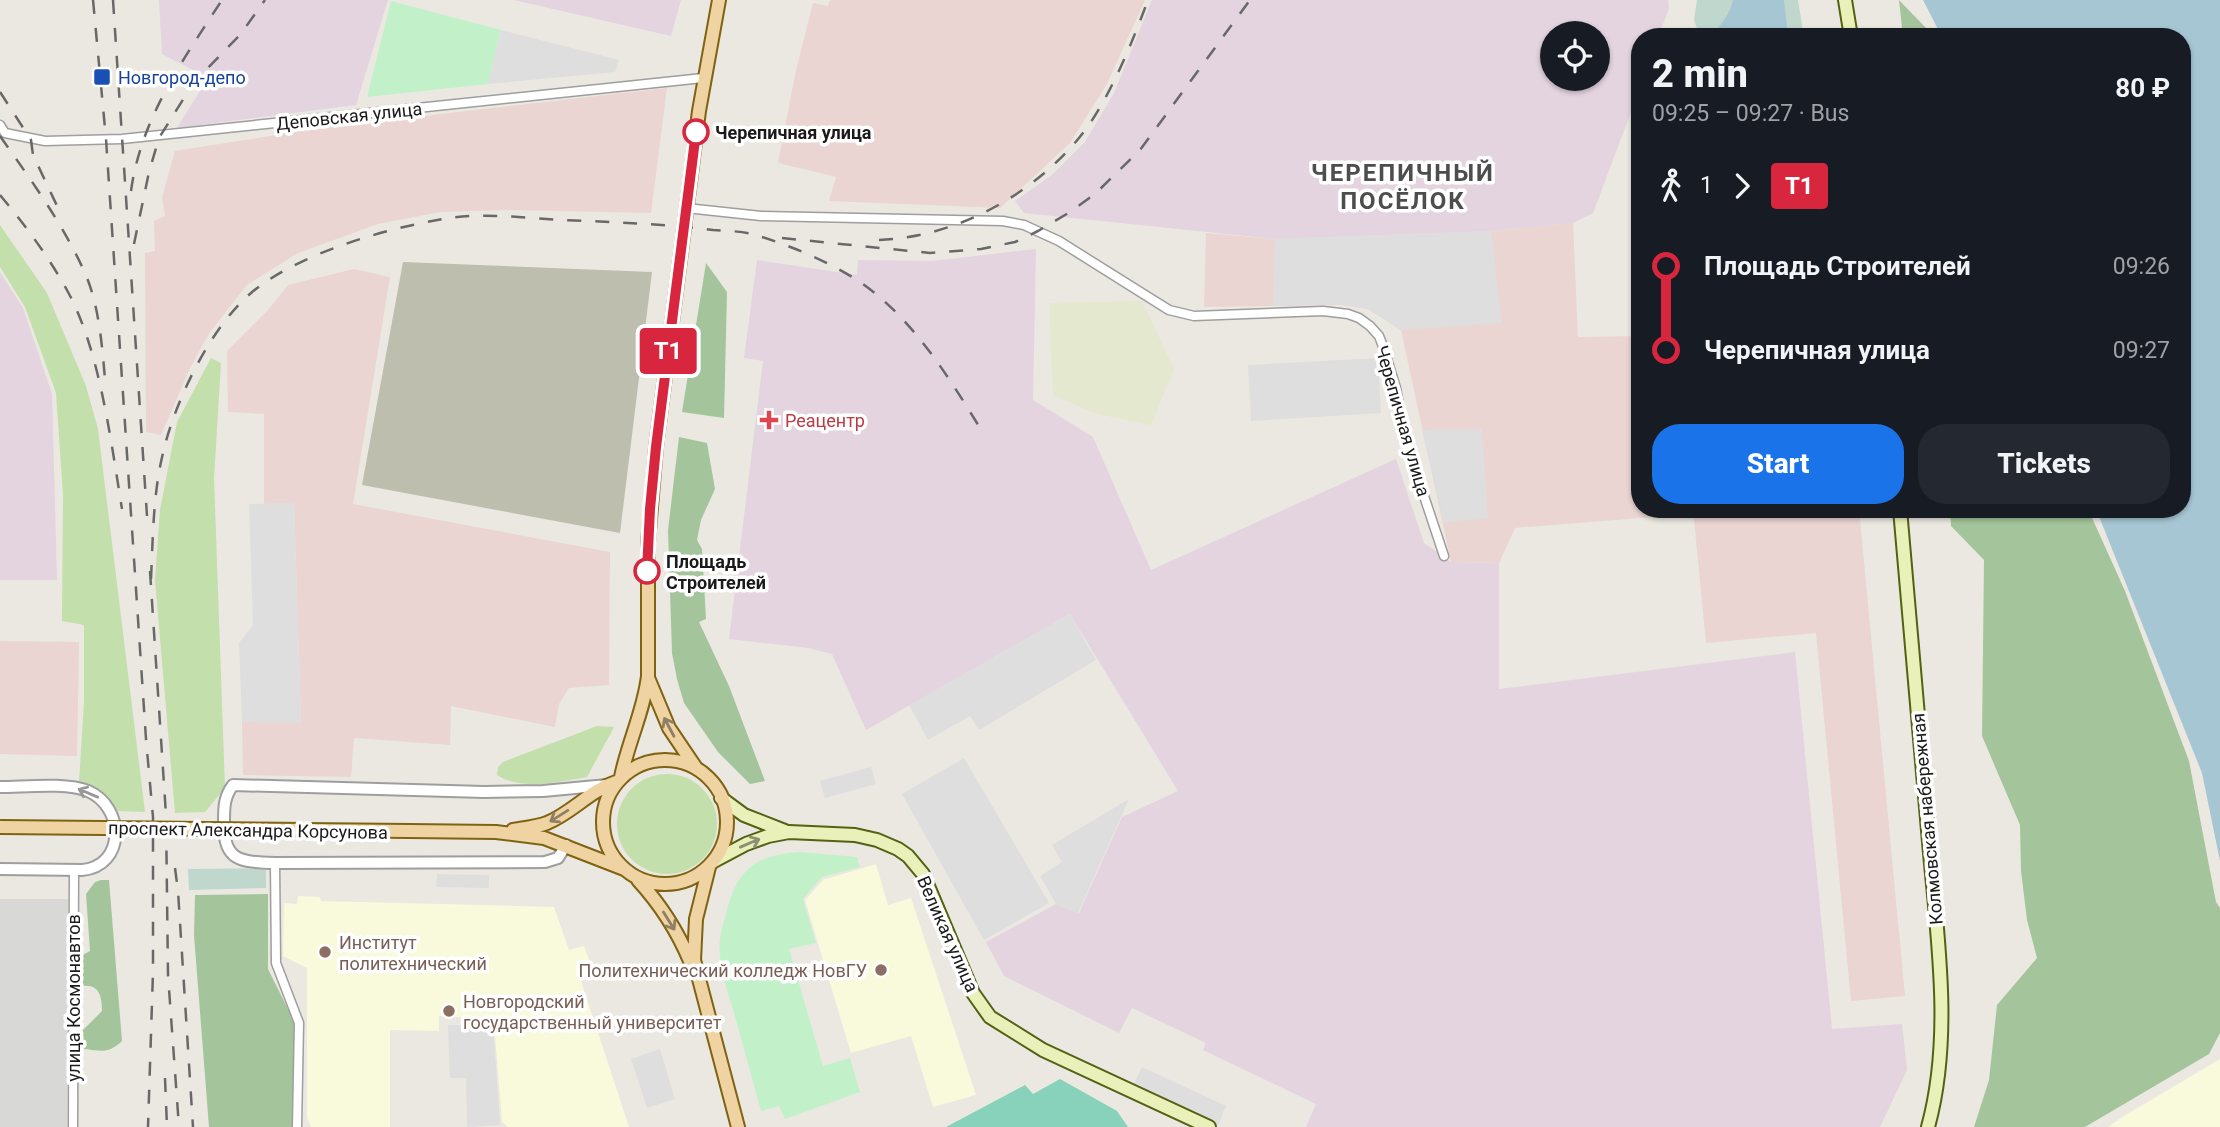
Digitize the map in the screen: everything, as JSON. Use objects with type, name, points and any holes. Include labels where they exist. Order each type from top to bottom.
[{"type":"main road","points":[[696,974],[673,925],[660,905],[621,864],[610,848],[605,827],[606,803],[642,708],[648,676],[650,509],[686,208],[704,78],[719,0]]},
{"type":"main road","points":[[1844,0],[1849,28]]},
{"type":"main road","name":"Колмовская набережная","points":[[1901,518],[1935,912],[1942,1031],[1938,1080],[1928,1127]]},
{"type":"main road","points":[[648,676],[669,728],[721,798],[757,822],[789,832]]},
{"type":"main road","points":[[615,781],[645,764],[658,760],[681,762],[700,772]]},
{"type":"main road","name":"проспект Александра Корсунова","points":[[496,832],[548,823],[615,781]]},
{"type":"main road","points":[[721,798],[726,811],[726,836],[719,855],[712,864],[695,926],[693,949],[696,974],[738,1127]]},
{"type":"main road","name":"проспект Александра Корсунова","points":[[0,827],[496,832],[544,838],[630,873]]},
{"type":"main road","points":[[630,873],[654,883],[691,880],[746,844],[789,832]]},
{"type":"main road","name":"Великая улица","points":[[789,832],[855,835],[887,844],[908,856],[923,874],[973,993],[990,1017],[1043,1050],[1209,1127]]},
{"type":"street","name":"Деповская улица","points":[[0,125],[5,133],[31,140],[122,139],[704,78]]},
{"type":"street","name":"Черепичная улица","points":[[686,208],[761,216],[1003,221],[1024,225],[1059,242],[1170,310],[1194,316],[1323,311],[1359,318],[1379,336],[1384,349],[1405,439],[1444,556]]},
{"type":"street","points":[[566,845],[558,858],[545,862],[275,863],[239,858],[226,847],[224,801],[233,785],[533,792],[615,781]]},
{"type":"street","points":[[0,787],[80,788],[105,803],[116,829],[111,853],[95,868],[0,869]]},
{"type":"street","points":[[275,863],[276,963],[299,1023],[297,1127]]},
{"type":"street","name":"улица Космонавтов","points":[[73,1127],[74,870]]},
{"type":"shaded area","points":[[159,0],[388,0],[356,105],[177,128],[208,78],[162,54]]},
{"type":"shaded area","points":[[514,0],[681,0],[671,36]]},
{"type":"shaded area","points":[[830,0],[1145,0],[1107,84],[1070,143],[1000,208],[829,201],[836,177],[778,163],[796,70],[813,3],[828,6]]},
{"type":"shaded area","points":[[1152,0],[1668,0],[1669,9],[1662,28],[1631,28],[1631,112],[1593,213],[1573,223],[1491,231],[1275,239],[1024,213],[1015,201],[1052,175],[1085,142],[1114,93]]},
{"type":"shaded area","points":[[1697,0],[1798,0],[1803,28],[1697,28],[1694,20]]},
{"type":"shaded area","points":[[1899,0],[1926,28],[1902,28]]},
{"type":"shaded area","points":[[501,30],[619,60],[615,72],[488,84]]},
{"type":"shaded area","points":[[667,88],[651,213],[506,210],[440,212],[378,224],[298,253],[247,285],[210,332],[191,366],[161,435],[146,432],[145,253],[155,251],[154,221],[165,216],[162,197],[175,151],[327,127]]},
{"type":"shaded area","points":[[1573,223],[1578,337],[1631,336],[1631,518],[1640,518],[1515,528],[1499,563],[1451,562],[1401,330],[1368,309],[1343,305],[1204,307],[1206,233],[1275,239],[1491,231]]},
{"type":"shaded area","points":[[1491,231],[1502,323],[1401,330],[1368,309],[1343,305],[1273,306],[1275,239]]},
{"type":"shaded area","points":[[1036,249],[1033,400],[1093,437],[1151,570],[1396,459],[1424,543],[1451,562],[1499,563],[1499,689],[1795,652],[1832,1029],[1902,1024],[1907,1070],[1880,1127],[1306,1127],[1316,1104],[1203,1050],[1206,1043],[1132,1008],[1119,1033],[1004,976],[986,942],[1056,904],[1079,913],[1122,817],[1178,791],[1070,614],[866,730],[832,654],[809,648],[729,639],[763,361],[744,358],[757,260],[857,275],[858,260],[932,261]]},
{"type":"shaded area","points":[[403,262],[652,272],[620,533],[362,485]]},
{"type":"shaded area","points":[[706,263],[727,292],[724,418],[682,412]]},
{"type":"shaded area","points":[[354,269],[390,277],[353,504],[610,552],[609,685],[569,688],[559,704],[555,727],[451,706],[450,745],[354,738],[351,777],[243,775],[242,722],[301,722],[294,503],[264,504],[264,414],[228,412],[227,351],[268,310],[288,285]]},
{"type":"shaded area","points":[[0,272],[23,308],[52,394],[57,580],[0,580]]},
{"type":"shaded area","points":[[1142,301],[1174,369],[1151,425],[1097,414],[1053,395],[1049,303]]},
{"type":"shaded area","points":[[1378,358],[1381,413],[1251,421],[1248,365]]},
{"type":"shaded area","points":[[1482,429],[1488,518],[1444,523],[1422,430]]},
{"type":"shaded area","points":[[679,437],[707,443],[715,489],[701,520],[697,540],[702,549],[706,619],[699,622],[729,686],[765,781],[750,784],[718,752],[684,703],[677,679],[672,653],[668,530]]},
{"type":"shaded area","points":[[294,503],[301,723],[242,722],[239,643],[253,625],[249,504]]},
{"type":"shaded area","points":[[1694,518],[1860,518],[1905,996],[1851,1001],[1816,633],[1706,643]]},
{"type":"shaded area","points":[[1951,518],[2092,518],[2125,591],[2189,761],[2216,902],[2220,908],[2220,1033],[2209,1054],[2085,1127],[1974,1127],[1989,1080],[1997,1005],[2037,958],[2027,920],[2021,871],[2020,825],[1982,736],[1984,560],[1951,526]]},
{"type":"shaded area","points":[[1070,614],[1096,660],[979,730],[970,716],[928,740],[909,705]]},
{"type":"shaded area","points":[[0,641],[79,642],[77,756],[0,754]]},
{"type":"shaded area","points":[[964,758],[1049,903],[984,940],[902,794]]},
{"type":"shaded area","points":[[871,767],[876,784],[825,798],[820,781]]},
{"type":"shaded area","points":[[1129,799],[1078,913],[1056,904],[1040,876],[1062,862],[1052,845]]},
{"type":"shaded area","name":"Политехнический колледж НовГУ","points":[[876,864],[888,905],[911,898],[976,1095],[933,1107],[911,1036],[851,1053],[805,900],[823,880]]},
{"type":"shaded area","points":[[266,868],[266,888],[189,890],[188,869]]},
{"type":"shaded area","points":[[437,874],[489,875],[489,888],[436,887]]},
{"type":"shaded area","points":[[109,880],[122,1041],[109,1050],[100,1051],[84,1049],[81,1045],[83,1030],[102,1011],[102,1006],[93,987],[79,983],[77,968],[81,957],[90,951],[86,894],[95,882]]},
{"type":"shaded area","points":[[268,894],[268,969],[295,1023],[293,1127],[209,1127],[194,935],[195,895]]},
{"type":"shaded area","name":"Новгородский государственный университет","points":[[298,896],[320,897],[321,901],[554,907],[569,950],[584,946],[594,973],[580,978],[629,1127],[508,1127],[502,1122],[494,1023],[490,1019],[439,1016],[439,1031],[390,1030],[390,1127],[311,1127],[307,1118],[307,968],[283,956],[284,903],[297,904]]},
{"type":"shaded area","points":[[0,899],[68,899],[67,1127],[0,1127]]},
{"type":"shaded area","points":[[448,1025],[493,1025],[500,1125],[467,1127],[466,1078],[450,1078]]},
{"type":"shaded area","points":[[660,1049],[675,1099],[647,1108],[631,1059]]},
{"type":"shaded area","points":[[2220,1059],[2220,1127],[2108,1127],[2124,1116]]},
{"type":"shaded area","points":[[1142,1067],[1226,1106],[1218,1125],[1133,1086]]},
{"type":"green space","points":[[391,1],[501,30],[488,84],[367,97]]},
{"type":"green space","points":[[0,225],[47,293],[86,386],[98,429],[145,812],[118,811],[100,790],[79,782],[84,702],[84,625],[62,621],[63,495],[56,393],[25,307],[0,267]]},
{"type":"green space","points":[[211,358],[221,363],[214,478],[225,788],[205,812],[175,813],[155,580],[160,510],[177,422]]},
{"type":"green space","points":[[597,726],[614,727],[587,777],[529,784],[507,780],[497,775],[498,767],[503,762]]},
{"type":"green space","points":[[667,774],[686,778],[703,788],[713,805],[717,824],[713,843],[703,860],[686,870],[667,874],[648,870],[631,860],[621,843],[617,824],[621,805],[631,788],[648,778]]},
{"type":"green space","points":[[800,852],[857,857],[860,867],[822,877],[803,899],[816,943],[789,949],[823,1066],[850,1058],[860,1092],[785,1119],[779,1106],[761,1111],[724,977],[720,945],[730,899],[742,876],[759,861]]},
{"type":"green space","points":[[1060,1079],[1117,1111],[1128,1127],[946,1127],[1025,1085],[1033,1094]]},
{"type":"water","points":[[1733,0],[1784,0],[1787,28],[1719,28]]},
{"type":"water","points":[[1923,0],[2220,0],[2220,861],[2202,773],[2100,518],[2191,518],[2191,28],[1937,28]]},
{"type":"railway","points":[[93,0],[106,139],[153,817],[153,972],[148,1127]]},
{"type":"railway","points":[[113,0],[147,516]]},
{"type":"railway","points":[[131,191],[136,164],[154,114],[222,0]]},
{"type":"railway","points":[[134,244],[159,138],[194,82],[240,35],[265,0]]},
{"type":"railway","points":[[879,240],[907,237],[963,222],[989,210],[1038,178],[1079,138],[1100,108],[1127,53],[1148,0]]},
{"type":"railway","points":[[782,238],[930,253],[981,249],[1015,242],[1038,231],[1095,194],[1140,150],[1250,0]]},
{"type":"railway","points":[[0,92],[31,140],[32,148]]},
{"type":"railway","points":[[0,136],[57,220],[85,273],[97,312],[105,379]]},
{"type":"railway","points":[[31,140],[33,155],[59,210]]},
{"type":"railway","points":[[0,195],[45,254],[79,316],[103,398],[122,509]]},
{"type":"railway","points":[[151,579],[157,484],[163,453],[185,389],[208,345],[222,325],[251,293],[292,266],[342,245],[395,229],[443,219],[503,216],[657,225],[748,233],[799,250],[863,284],[900,316],[931,354],[985,436]]},
{"type":"railway","points":[[150,571],[166,815],[168,975],[179,1127]]},
{"type":"railway","points":[[175,868],[193,1127]]},
{"type":"railway","points":[[165,1078],[167,1127]]},
{"type":"bus line","name":"Т1","points":[[647,571],[656,447],[696,132]]},
{"type":"place","name":"Новгород-депо","points":[[102,77]]},
{"type":"place","name":"Черепичная улица","points":[[696,132]]},
{"type":"place","name":"Реацентр","points":[[769,420]]},
{"type":"place","name":"Площадь Строителей","points":[[647,571]]},
{"type":"place","name":"Институт политехнический","points":[[325,952]]},
{"type":"place","name":"Политехнический колледж НовГУ","points":[[881,970]]},
{"type":"place","name":"Новгородский государственный университет","points":[[449,1011]]},
{"type":"district","name":"ЧЕРЕПИЧНЫЙ ПОСЁЛОК","points":[[1403,187]]}]
